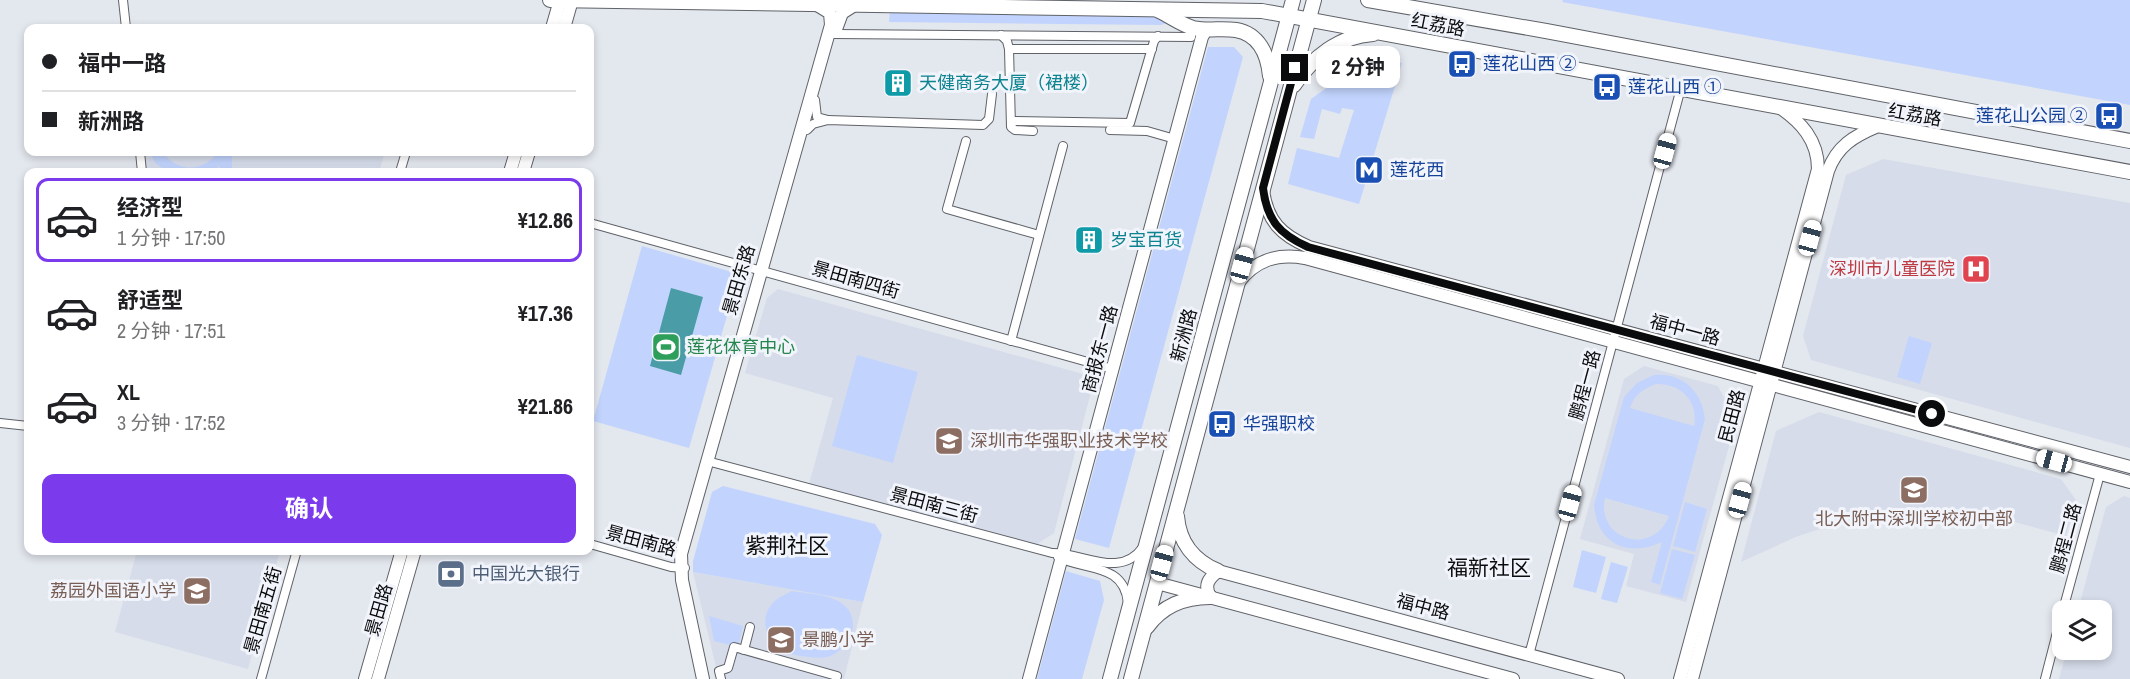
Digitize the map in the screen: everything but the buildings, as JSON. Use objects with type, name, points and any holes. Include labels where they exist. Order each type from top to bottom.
[{"type":"main road","name":"红荔路","points":[[550,0],[1246,10],[1289,15],[2130,172]]},
{"type":"main road","name":"新洲路","points":[[1110,679],[1293,0]]},
{"type":"main road","points":[[1131,679],[1314,0]]},
{"type":"main road","name":"红荔路","points":[[1368,0],[2130,141]]},
{"type":"main road","points":[[1407,0],[1437,11]]},
{"type":"main road","points":[[1155,9],[1196,31],[1237,30],[1247,34],[1257,41],[1269,63],[1269,88]]},
{"type":"main road","points":[[1286,100],[1303,71],[1327,50],[1352,38],[1385,33]]},
{"type":"main road","points":[[1178,505],[1177,519],[1185,544],[1199,561],[1218,571]]},
{"type":"main road","points":[[1144,631],[1152,619],[1173,604],[1196,597],[1210,597]]},
{"type":"street","points":[[123,0],[126,24]]},
{"type":"street","points":[[553,24],[560,0]]},
{"type":"street","points":[[565,24],[572,0]]},
{"type":"street","name":"景田东路","points":[[703,679],[683,569],[686,551],[831,23],[829,12],[817,5]]},
{"type":"street","name":"景田东路","points":[[763,271],[834,34],[841,16],[846,9],[853,6]]},
{"type":"street","points":[[834,34],[1158,36],[1196,31]]},
{"type":"street","name":"商报东一路","points":[[1029,679],[1059,555],[1113,369],[1202,37],[1196,31]]},
{"type":"street","points":[[1002,35],[1009,49],[1013,87],[1011,127],[1015,130],[1033,131]]},
{"type":"street","points":[[1130,123],[1154,41],[1158,36]]},
{"type":"street","points":[[1009,49],[1152,49]]},
{"type":"street","name":"鹏程一路","points":[[1529,655],[1681,88]]},
{"type":"street","points":[[815,100],[817,117],[828,120],[983,125],[989,119],[992,94]]},
{"type":"street","name":"民田路","points":[[1692,679],[1818,169],[1816,150],[1806,130],[1794,117],[1778,106]]},
{"type":"street","points":[[807,130],[813,124],[828,120]]},
{"type":"street","points":[[1011,121],[1130,123],[1175,137]]},
{"type":"street","name":"民田路","points":[[1680,679],[1829,166],[1848,141],[1878,126]]},
{"type":"street","points":[[1110,130],[1147,131],[1175,137]]},
{"type":"street","points":[[966,141],[947,209],[1039,235]]},
{"type":"street","points":[[1011,341],[1063,146]]},
{"type":"street","name":"福中一路","points":[[1263,188],[1265,204],[1278,228],[1287,236],[1308,247],[1615,336]]},
{"type":"street","name":"景田南四街","points":[[594,224],[1113,369]]},
{"type":"street","name":"福中一路","points":[[1237,284],[1253,266],[1263,261],[1274,257],[1295,256],[1615,336],[1767,377],[2130,482]]},
{"type":"street","name":"福中一路","points":[[1767,377],[2130,467]]},
{"type":"street","points":[[0,423],[24,426]]},
{"type":"street","name":"景田南三街","points":[[709,462],[1059,555],[1102,563],[1123,562],[1133,558],[1147,542]]},
{"type":"street","name":"鹏程二路","points":[[2066,600],[2100,474]]},
{"type":"street","name":"景田南路","points":[[594,545],[683,569]]},
{"type":"street","name":"景田南五街","points":[[261,679],[296,555]]},
{"type":"street","name":"景田路","points":[[365,679],[401,555]]},
{"type":"street","name":"景田路","points":[[378,679],[414,555]]},
{"type":"street","points":[[1059,555],[1100,569],[1117,578],[1128,597],[1129,609]]},
{"type":"street","name":"景田东路","points":[[683,569],[708,679]]},
{"type":"street","points":[[1210,597],[1206,589],[1208,580],[1218,571]]},
{"type":"street","name":"福中路","points":[[1218,571],[1618,679]]},
{"type":"street","points":[[1157,583],[1514,679]]},
{"type":"street","points":[[744,650],[750,627]]},
{"type":"street","points":[[721,679],[719,671],[728,668],[734,647],[837,676],[836,679]]},
{"type":"street","name":"鹏程二路","points":[[2045,679],[2052,653]]},
{"type":"shaded area","points":[[1563,0],[2130,0],[2130,105],[1562,2]]},
{"type":"shaded area","points":[[890,10],[1153,15],[1167,20],[1167,23],[1161,25],[889,22]]},
{"type":"shaded area","points":[[1208,47],[1234,47],[1243,57],[1109,548],[1075,539]]},
{"type":"shaded area","points":[[1371,56],[1402,63],[1359,204],[1288,184],[1297,148],[1339,158],[1354,110],[1342,108],[1340,114],[1322,109],[1314,139],[1300,137],[1311,99]]},
{"type":"shaded area","points":[[143,156],[384,156],[380,168],[145,168]]},
{"type":"shaded area","points":[[152,156],[166,156],[176,164],[191,167],[205,163],[215,156],[232,156],[232,168],[220,168],[220,166],[217,168],[162,168],[155,163]]},
{"type":"shaded area","name":"深圳市儿童医院","points":[[1883,159],[2130,203],[2130,448],[1811,360],[1803,336],[1846,175]]},
{"type":"shaded area","name":"莲花体育中心","points":[[642,246],[739,274],[689,448],[594,421]]},
{"type":"shaded area","points":[[671,288],[703,297],[681,375],[650,366]]},
{"type":"shaded area","name":"深圳市华强职业技术学校","points":[[778,289],[1083,374],[1092,388],[1054,533],[1034,546],[809,484],[833,398],[745,373],[767,298]]},
{"type":"shaded area","points":[[1909,336],[1932,343],[1920,384],[1897,377]]},
{"type":"shaded area","points":[[857,355],[918,372],[893,463],[832,446]]},
{"type":"shaded area","points":[[1644,366],[1718,386],[1736,421],[1686,602],[1626,586],[1634,554],[1580,539],[1624,379]]},
{"type":"shaded area","points":[[1654,375],[1674,377],[1682,381],[1695,392],[1700,400],[1705,419],[1660,585],[1651,582],[1662,542],[1649,547],[1637,548],[1626,548],[1616,544],[1601,529],[1594,505],[1624,397],[1637,383]],"holes":[[[1656,384],[1665,384],[1686,395],[1694,409],[1694,426],[1630,408],[1640,393]],[[1605,498],[1669,516],[1661,529],[1651,536],[1639,539],[1628,538],[1617,533],[1609,524],[1605,513]]]},
{"type":"shaded area","name":"北大附中深圳学校初中部","points":[[1819,412],[2061,479],[2076,500],[2066,536],[1992,516],[1923,508],[1858,517],[1798,536],[1741,562],[1776,431]]},
{"type":"shaded area","points":[[723,486],[875,524],[882,535],[863,602],[693,572],[693,561],[712,492]]},
{"type":"shaded area","points":[[2124,496],[2130,498],[2130,679],[2059,679],[2064,660],[2112,660],[2112,600],[2081,600],[2106,507]]},
{"type":"shaded area","points":[[1685,502],[1707,509],[1695,552],[1673,546]]},
{"type":"shaded area","points":[[1672,549],[1695,555],[1682,599],[1660,593]]},
{"type":"shaded area","points":[[1582,550],[1606,557],[1596,593],[1573,587]]},
{"type":"shaded area","name":"荔园外国语小学","points":[[136,555],[279,555],[248,669],[115,632]]},
{"type":"shaded area","points":[[1611,562],[1628,567],[1617,603],[1601,599]]},
{"type":"shaded area","points":[[1066,571],[1100,581],[1104,600],[1082,679],[1037,679]]},
{"type":"shaded area","name":"景鹏小学","points":[[693,572],[863,602],[844,679],[719,679]]},
{"type":"shaded area","points":[[792,591],[832,598],[847,608],[852,616],[853,627],[848,642],[839,651],[823,658],[799,656],[782,650],[771,640],[767,633],[765,620],[770,606]]},
{"type":"shaded area","points":[[709,616],[743,626],[738,647],[714,641]]},
{"type":"place","name":"莲花山西 ②","points":[[1462,64]]},
{"type":"place","name":"天健商务大厦（裙楼）","points":[[898,83]]},
{"type":"place","name":"莲花山西 ①","points":[[1607,87]]},
{"type":"place","name":"莲花山公园 ②","points":[[2109,116]]},
{"type":"place","name":"莲花西","points":[[1369,170]]},
{"type":"place","name":"岁宝百货","points":[[1089,240]]},
{"type":"place","name":"深圳市儿童医院","points":[[1976,269]]},
{"type":"place","name":"莲花体育中心","points":[[666,347]]},
{"type":"place","name":"华强职校","points":[[1222,424]]},
{"type":"place","name":"深圳市华强职业技术学校","points":[[949,441]]},
{"type":"place","name":"北大附中深圳学校初中部","points":[[1914,490]]},
{"type":"place","name":"中国光大银行","points":[[451,574]]},
{"type":"place","name":"荔园外国语小学","points":[[197,591]]},
{"type":"place","name":"景鹏小学","points":[[781,640]]},
{"type":"district","name":"紫荆社区","points":[[787,546]]},
{"type":"district","name":"福新社区","points":[[1489,568]]},
{"type":"route","points":[[1295,68],[1263,188],[1265,204],[1270,216],[1278,228],[1296,242],[1932,414]]}]
